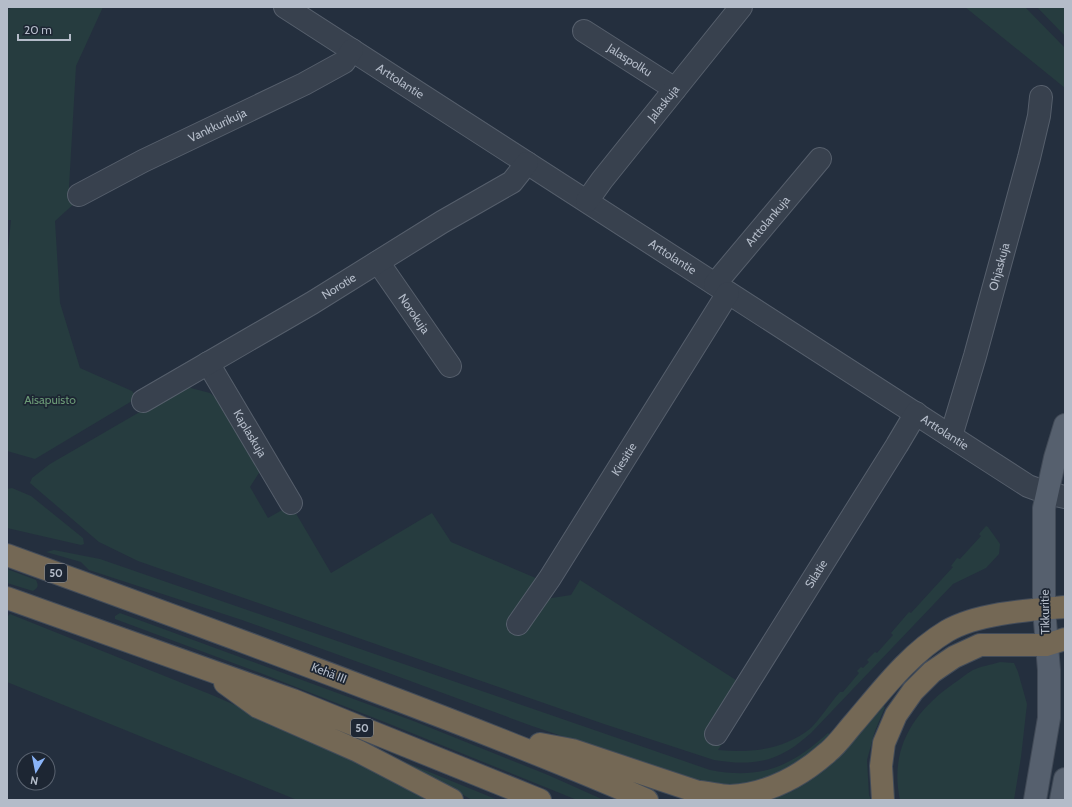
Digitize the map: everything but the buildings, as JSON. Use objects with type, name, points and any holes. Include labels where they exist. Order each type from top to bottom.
[{"type":"highway","name":"Kehä III","points":[[7,555],[491,735],[569,766],[647,800]]},
{"type":"highway","name":"50","points":[[7,598],[293,700],[540,800]]},
{"type":"highway","points":[[700,792],[729,796],[759,792],[803,772],[830,752],[907,661],[930,642],[948,630],[965,622],[983,618],[1065,607]]},
{"type":"highway","points":[[883,800],[881,766],[884,743],[896,715],[913,691],[932,672],[954,657],[980,645],[1055,642]]},
{"type":"highway","points":[[201,666],[258,707],[358,751],[452,800]]},
{"type":"highway","points":[[491,735],[572,750],[722,800]]},
{"type":"main road","name":"Tikkuritie","points":[[1035,800],[1049,718],[1048,670],[1055,642],[1044,609],[1044,508],[1056,495],[1054,458],[1065,425]]},
{"type":"main road","points":[[1061,800],[1065,779]]},
{"type":"street","name":"Arttolantie","points":[[286,7],[1028,486],[1056,495]]},
{"type":"street","name":"Jalaskuja","points":[[587,201],[602,180],[741,7]]},
{"type":"street","name":"Jalaspolku","points":[[584,31],[675,89]]},
{"type":"street","name":"Vankkurikuja","points":[[79,194],[143,161],[304,84],[344,62],[352,50]]},
{"type":"street","name":"Ohjaskuja","points":[[951,436],[975,356],[1024,176],[1039,116],[1041,97]]},
{"type":"street","name":"Arttolankuja","points":[[721,289],[820,159]]},
{"type":"street","name":"Norotie","points":[[143,401],[312,303],[442,222],[512,182],[527,163]]},
{"type":"street","name":"Norokuja","points":[[378,262],[450,366]]},
{"type":"street","name":"Kiesitie","points":[[518,624],[554,572],[721,289]]},
{"type":"street","name":"Kaplaskuja","points":[[208,364],[290,503]]},
{"type":"street","name":"Silatie","points":[[716,734],[916,413]]},
{"type":"green space","name":"Aisapuisto","points":[[13,7],[103,7],[76,66],[69,187],[77,201],[55,221],[60,303],[80,368],[132,391],[137,398],[35,459],[7,451],[7,260],[11,220],[7,220],[7,10]]},
{"type":"green space","points":[[965,7],[1025,7],[1065,48],[1065,88]]},
{"type":"green space","points":[[1037,7],[1065,7],[1065,36]]},
{"type":"green space","points":[[187,387],[210,393],[222,403],[262,468],[250,487],[268,518],[291,505],[331,573],[432,513],[451,542],[538,579],[528,594],[518,604],[508,623],[539,600],[571,595],[580,580],[739,682],[738,719],[718,750],[743,751],[767,748],[790,741],[801,735],[811,728],[840,692],[843,692],[859,673],[857,671],[869,662],[867,660],[875,652],[877,653],[893,635],[891,633],[909,612],[911,613],[953,567],[951,566],[957,558],[960,559],[981,536],[979,534],[986,526],[1000,544],[999,554],[986,568],[953,584],[810,734],[793,748],[778,756],[760,761],[742,763],[714,760],[604,724],[138,561],[99,542],[30,483],[32,478],[50,464],[169,395]]},
{"type":"green space","points":[[12,488],[31,496],[83,538],[84,544],[81,545],[7,528],[7,489]]},
{"type":"green space","points":[[54,550],[100,559],[710,770],[728,773],[760,772],[774,768],[801,755],[828,733],[832,736],[791,771],[741,786],[711,786],[532,726],[242,620],[89,570],[81,562],[46,552]]},
{"type":"green space","points":[[7,569],[36,580],[38,585],[37,588],[33,591],[7,583]]},
{"type":"green space","points":[[120,613],[416,722],[548,775],[604,800],[577,800],[263,674],[115,619],[115,616]]},
{"type":"green space","points":[[10,614],[212,695],[285,727],[434,800],[297,800],[7,682],[7,617]]},
{"type":"green space","points":[[1000,662],[1014,663],[1027,704],[1014,800],[900,800],[897,782],[901,749],[907,734],[916,720],[926,707],[939,695],[968,673],[979,667]]},
{"type":"green space","points":[[880,705],[885,707],[875,731],[867,760],[869,795],[871,800],[762,800],[793,791],[827,766]]},
{"type":"green space","points":[[405,762],[498,800],[472,800]]}]
